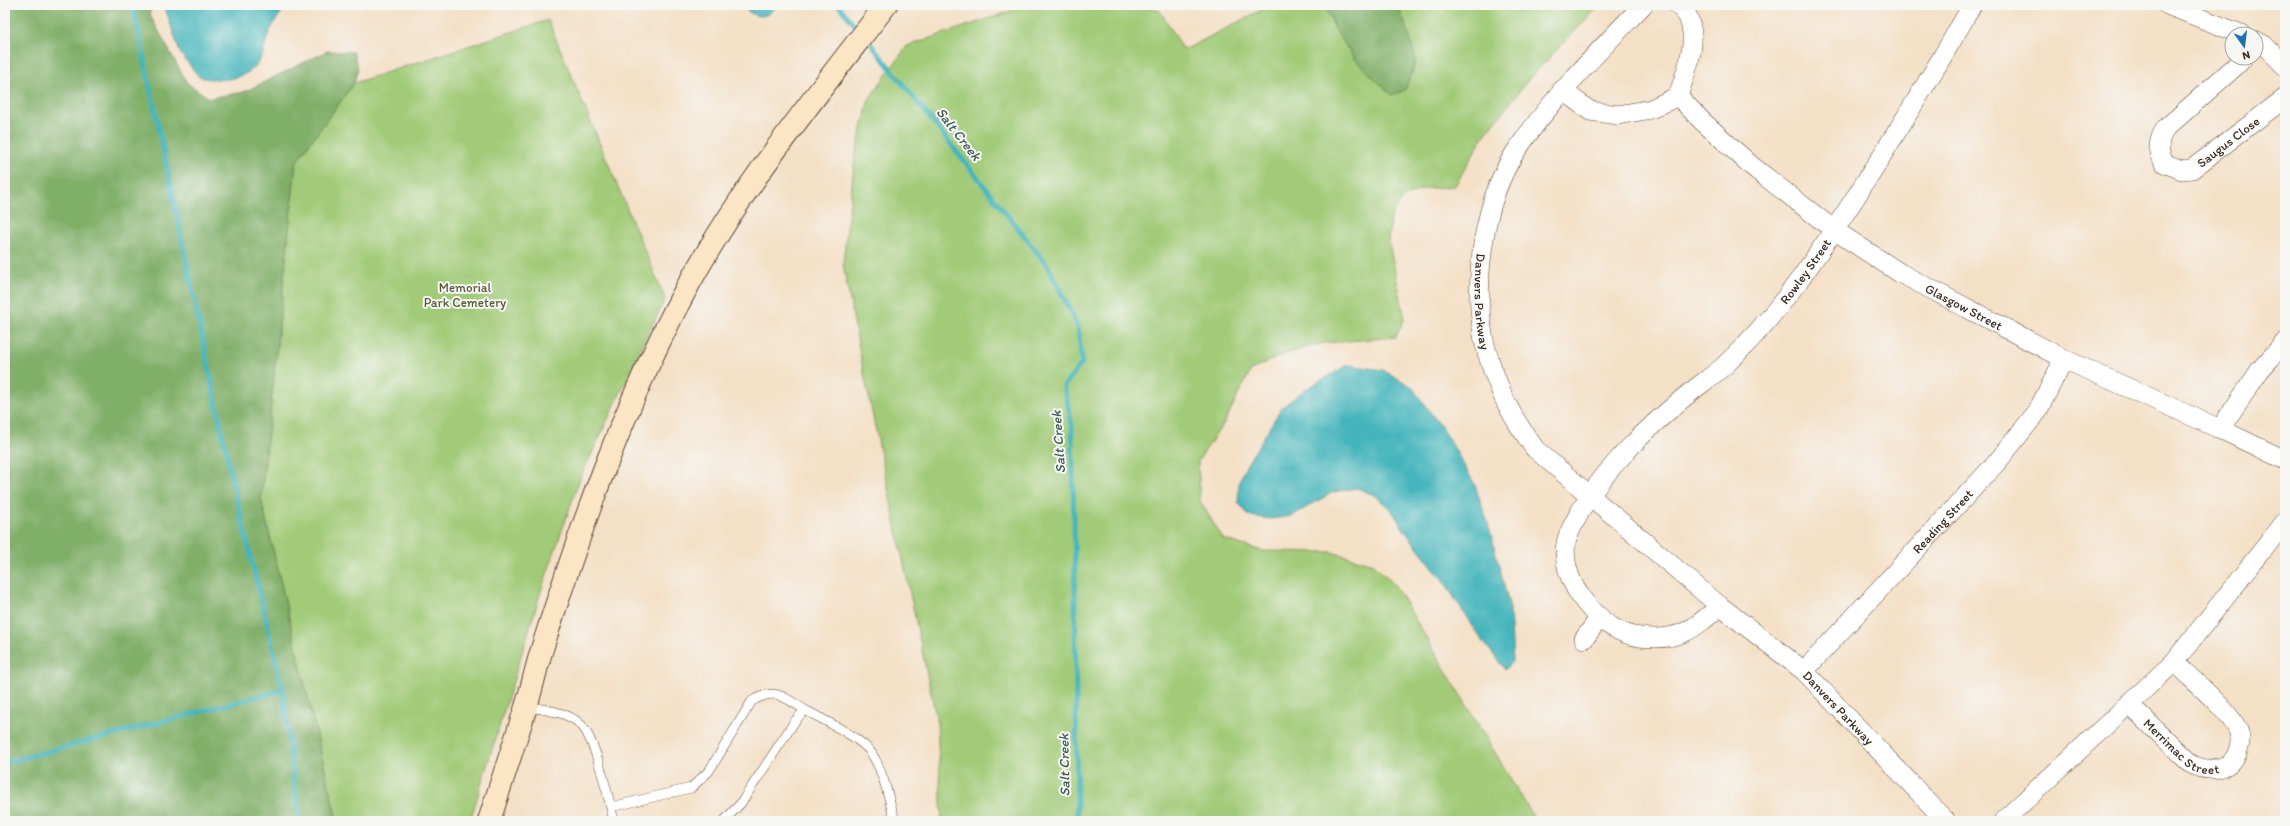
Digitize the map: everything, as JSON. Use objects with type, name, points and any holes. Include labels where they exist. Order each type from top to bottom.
[{"type":"main road","points":[[489,821],[526,706],[541,651],[597,486],[640,381],[686,290],[708,252],[770,159],[886,5]]},
{"type":"street","name":"Danvers Parkway","points":[[1643,5],[1562,90],[1516,152],[1490,207],[1480,270],[1482,329],[1499,387],[1518,424],[1534,450],[1720,606],[1804,671],[1946,821]]},
{"type":"street","points":[[1562,90],[1590,111],[1618,115],[1650,109],[1678,96],[1690,64],[1692,40],[1688,16],[1678,5]]},
{"type":"street","name":"Rowley Street","points":[[1589,496],[1647,429],[1724,366],[1775,313],[1834,230],[1921,95],[1972,5]]},
{"type":"street","points":[[2167,5],[2224,27]]},
{"type":"street","points":[[2264,45],[2285,66]]},
{"type":"street","name":"Saugus Close","points":[[2236,66],[2164,130],[2160,138],[2159,146],[2164,163],[2182,170],[2192,169],[2285,98]]},
{"type":"street","name":"Glasgow Street","points":[[1678,96],[1701,120],[1753,167],[1834,230],[1900,273],[2064,359],[2285,460]]},
{"type":"street","points":[[2220,429],[2260,370],[2285,342]]},
{"type":"street","name":"Reading Street","points":[[1804,671],[1998,461],[2038,412],[2064,359]]},
{"type":"street","points":[[1589,496],[1566,542],[1566,562],[1569,578],[1577,594],[1613,627],[1637,637],[1674,638],[1694,628],[1720,606]]},
{"type":"street","name":"Merrimac Street","points":[[2003,821],[2130,705],[2174,662],[2285,522]]},
{"type":"street","points":[[1584,639],[1600,616]]},
{"type":"street","name":"Merrimac Street","points":[[2130,705],[2191,764],[2203,770],[2227,765],[2236,756],[2239,747],[2238,729],[2225,713],[2174,662]]},
{"type":"lane","points":[[611,807],[691,788],[709,770],[752,701],[764,694],[770,693],[783,697],[849,734],[872,753],[885,787],[895,821]]},
{"type":"lane","points":[[526,706],[561,714],[580,723],[591,741],[614,821]]},
{"type":"lane","points":[[724,821],[741,804],[795,721],[805,710]]},
{"type":"green space","points":[[5,5],[149,5],[151,17],[187,83],[209,98],[244,92],[327,51],[353,52],[358,68],[354,83],[296,162],[261,499],[337,821],[5,821]]},
{"type":"green space","points":[[1029,5],[1141,5],[1160,11],[1184,50],[1271,5],[1325,5],[1335,29],[1392,95],[1408,30],[1397,5],[1600,5],[1528,80],[1481,140],[1455,186],[1423,189],[1405,196],[1392,214],[1388,239],[1405,318],[1396,337],[1324,343],[1284,354],[1251,370],[1225,421],[1198,461],[1200,501],[1223,539],[1262,551],[1331,552],[1374,564],[1394,584],[1536,821],[942,821],[937,722],[863,369],[843,264],[855,157],[869,99],[907,46]]},
{"type":"green space","points":[[1325,5],[1397,5],[1408,30],[1416,61],[1405,90],[1392,95],[1355,60],[1335,29]]},
{"type":"green space","name":"Memorial Park Cemetery","points":[[548,20],[665,299],[580,478],[541,591],[470,821],[337,821],[261,499],[296,162],[354,83]]},
{"type":"water","points":[[164,5],[287,5],[272,28],[267,38],[262,57],[255,67],[241,76],[224,79],[207,79],[199,77],[180,53]]},
{"type":"water","points":[[742,5],[776,5],[768,14],[759,16],[754,15]]},
{"type":"water","points":[[1348,365],[1383,370],[1411,386],[1445,432],[1475,485],[1488,523],[1510,608],[1513,660],[1505,670],[1474,629],[1445,583],[1405,531],[1392,511],[1376,496],[1357,488],[1333,492],[1292,516],[1271,519],[1249,516],[1238,502],[1239,482],[1247,464],[1282,407],[1306,389]]},
{"type":"waterway","points":[[133,5],[231,475],[283,690],[299,821]]},
{"type":"waterway","name":"Salt Creek","points":[[838,5],[859,30]]},
{"type":"waterway","name":"Salt Creek","points":[[867,39],[1048,266],[1078,327],[1082,363],[1064,386],[1072,425],[1077,821]]},
{"type":"waterway","points":[[5,763],[283,690]]}]
